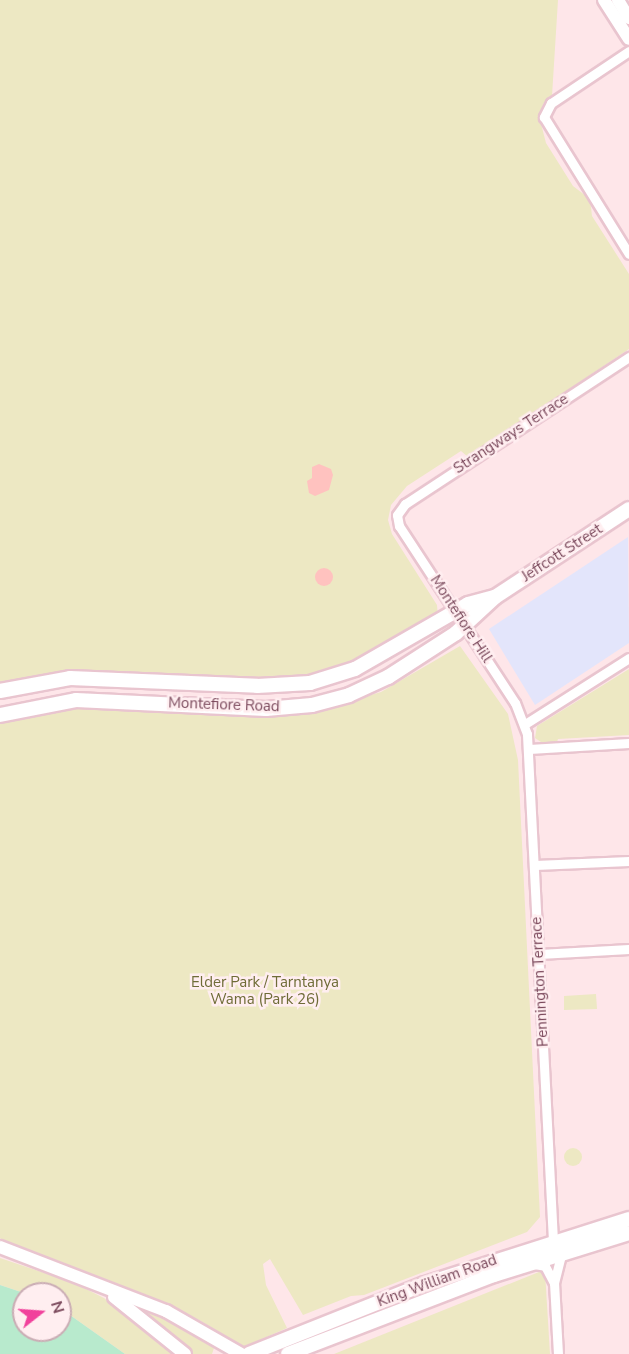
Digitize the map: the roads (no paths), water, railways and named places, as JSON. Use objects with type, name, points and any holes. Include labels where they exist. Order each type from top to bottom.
[{"type":"main road","name":"Jeffcott Street","points":[[466,626],[495,597],[629,509]]},
{"type":"main road","name":"Jeffcott Street","points":[[456,610],[495,597]]},
{"type":"main road","name":"Montefiore Road","points":[[0,691],[70,678],[273,686],[325,679],[369,662],[456,610]]},
{"type":"main road","name":"Montefiore Road","points":[[0,715],[76,700],[266,709],[331,700],[388,677],[466,626]]},
{"type":"main road","points":[[177,703],[178,681]]},
{"type":"main road","name":"King William Road","points":[[249,1354],[425,1284],[553,1241],[629,1219]]},
{"type":"main road","name":"King William Road","points":[[288,1354],[531,1263],[629,1233]]},
{"type":"main road","points":[[531,1263],[548,1252],[553,1241]]},
{"type":"street","points":[[604,0],[629,39]]},
{"type":"street","points":[[618,0],[629,18]]},
{"type":"street","points":[[629,51],[551,103],[544,117],[629,254]]},
{"type":"street","name":"Strangways Terrace","points":[[397,515],[405,504],[629,357]]},
{"type":"street","name":"Montefiore Hill","points":[[397,515],[399,526],[456,610],[525,724]]},
{"type":"street","points":[[525,724],[629,658]]},
{"type":"street","name":"Pennington Terrace","points":[[525,724],[529,749],[553,1241]]},
{"type":"street","points":[[529,749],[629,743]]},
{"type":"street","points":[[535,865],[629,861]]},
{"type":"street","points":[[539,954],[629,949]]},
{"type":"street","points":[[0,1247],[182,1318],[241,1354]]},
{"type":"street","points":[[558,1354],[554,1282],[561,1254]]},
{"type":"street","points":[[531,1263],[545,1266],[554,1282]]},
{"type":"street","points":[[94,1283],[163,1332],[186,1354]]},
{"type":"park label","name":"Elder Park / Tarntanya Wama (Park 26)","points":[[265,990]]}]
